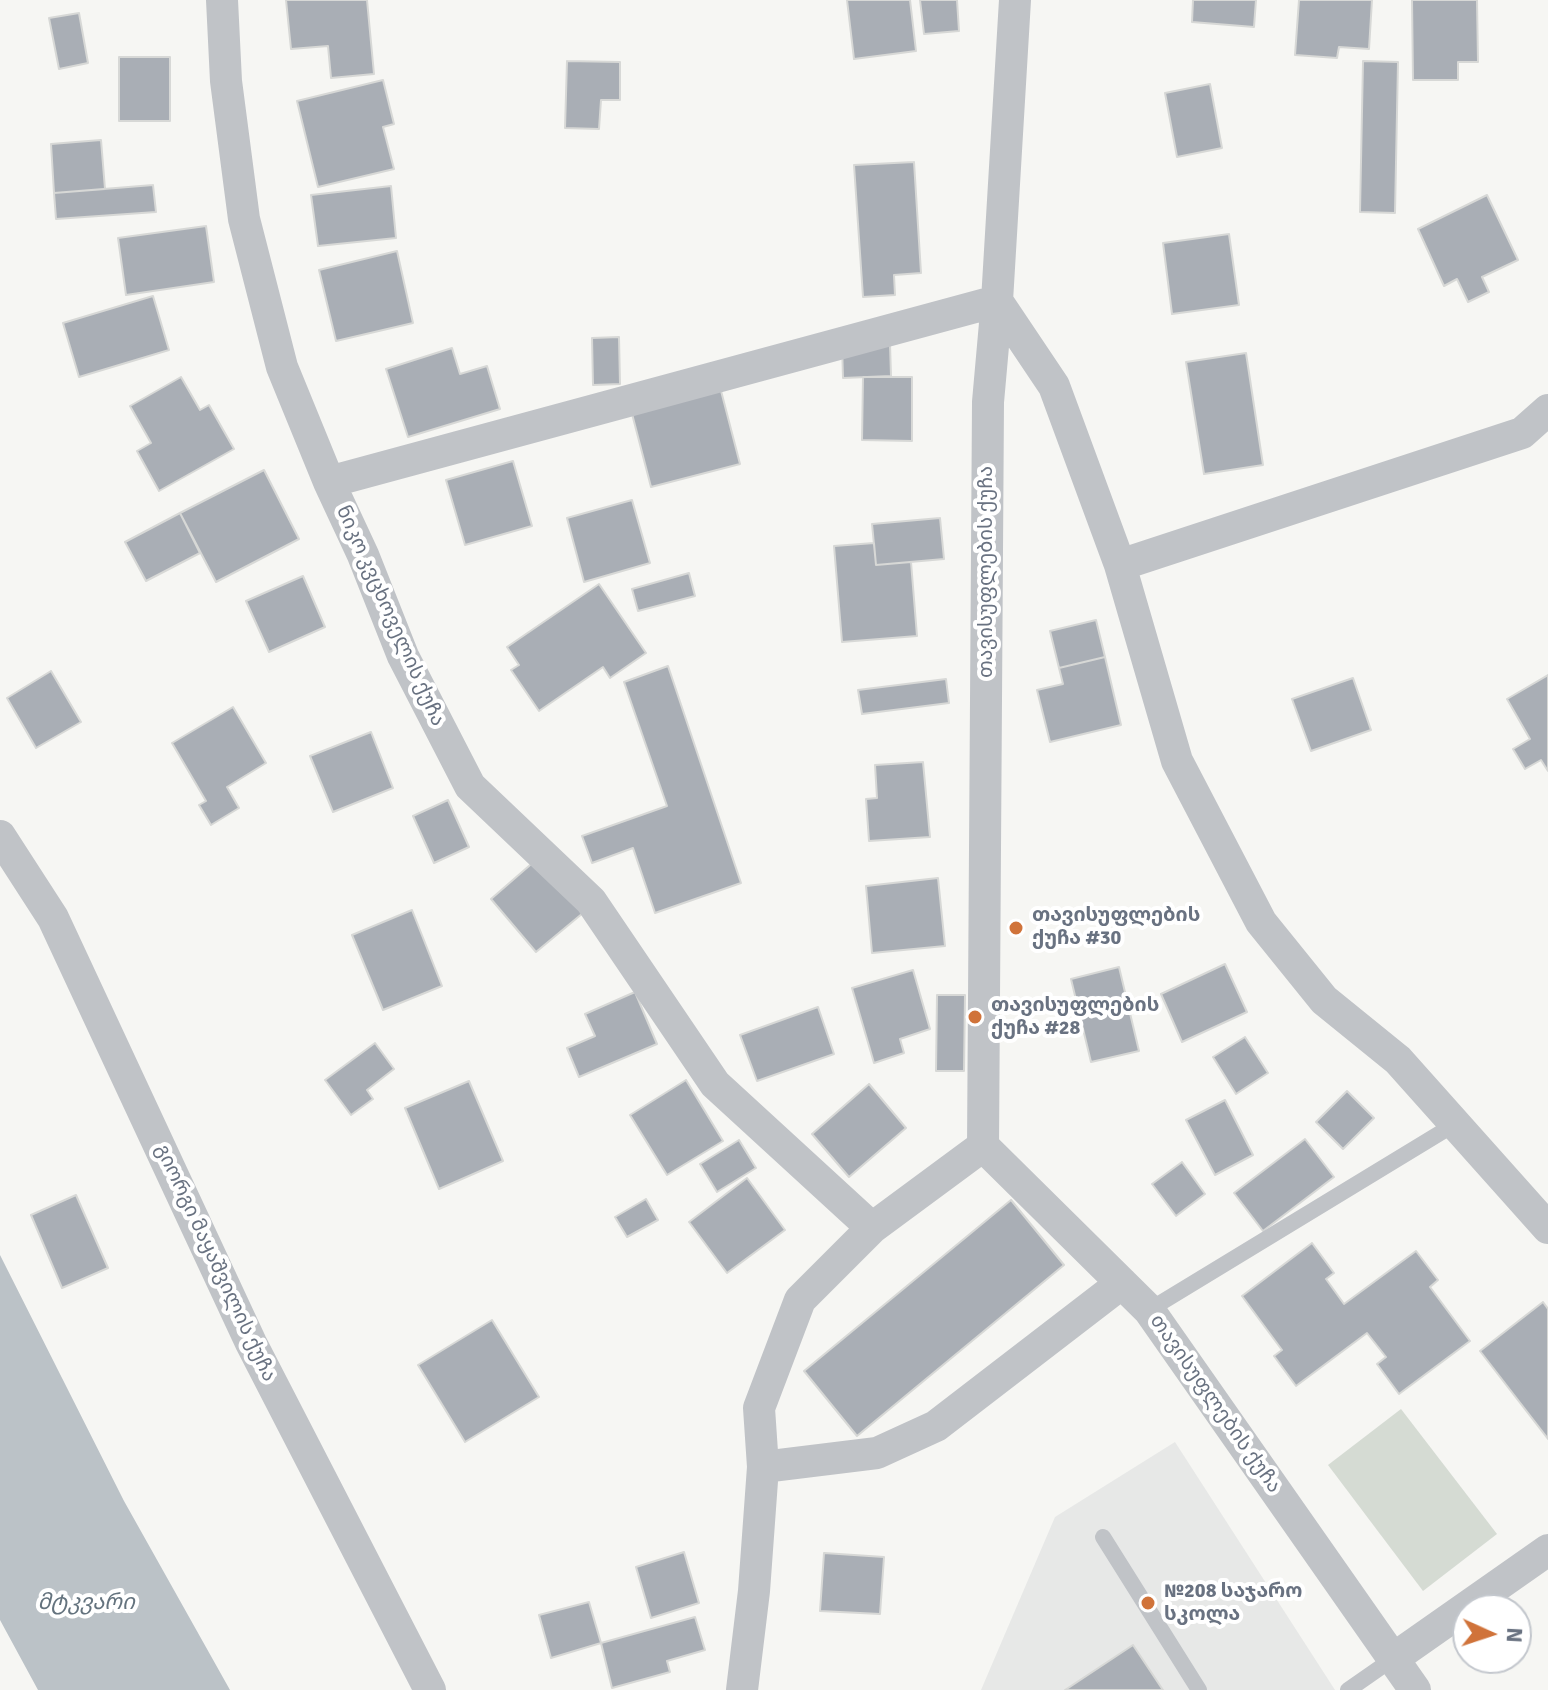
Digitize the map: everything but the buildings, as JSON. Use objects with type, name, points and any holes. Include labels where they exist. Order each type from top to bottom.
[{"type":"street","name":"ნიკო კვცხოველის ქუჩა","points":[[222,0],[226,81],[244,219],[282,367],[403,656],[470,786],[591,901],[715,1084],[872,1228]]},
{"type":"street","name":"თავისუფლების ქუჩა","points":[[1015,0],[988,402],[983,1146],[1149,1310],[1415,1690]]},
{"type":"street","points":[[329,482],[997,301],[1054,386],[1120,565],[1177,761],[1261,922],[1324,1000],[1398,1060],[1548,1228]]},
{"type":"street","points":[[1120,565],[1522,433],[1548,410]]},
{"type":"street","name":"გიორგი მაყაშვილის ქუჩა","points":[[0,836],[53,918],[251,1343],[430,1690]]},
{"type":"street","points":[[742,1690],[754,1591],[763,1467],[759,1408],[800,1300],[872,1228],[983,1146]]},
{"type":"street","points":[[763,1467],[877,1453],[936,1426],[1122,1283]]},
{"type":"street","points":[[1394,1658],[1548,1550]]},
{"type":"lane","points":[[1149,1310],[1455,1124]]},
{"type":"lane","points":[[1103,1537],[1199,1690]]},
{"type":"lane","points":[[1348,1690],[1394,1658]]},
{"type":"shaded area","points":[[1401,1409],[1497,1534],[1423,1591],[1328,1465]]},
{"type":"shaded area","name":"№208 საჯარო სკოლა","points":[[1175,1442],[1335,1690],[981,1690],[1055,1517]]},
{"type":"water","name":"მტკვარი","points":[[0,1255],[124,1501],[230,1690],[38,1690],[0,1620]]},
{"type":"place","name":"თავისუფლების ქუჩა #30","points":[[1016,928]]},
{"type":"place","name":"თავისუფლების ქუჩა #28","points":[[975,1017]]},
{"type":"place","name":"№208 საჯარო სკოლა","points":[[1148,1603]]}]
